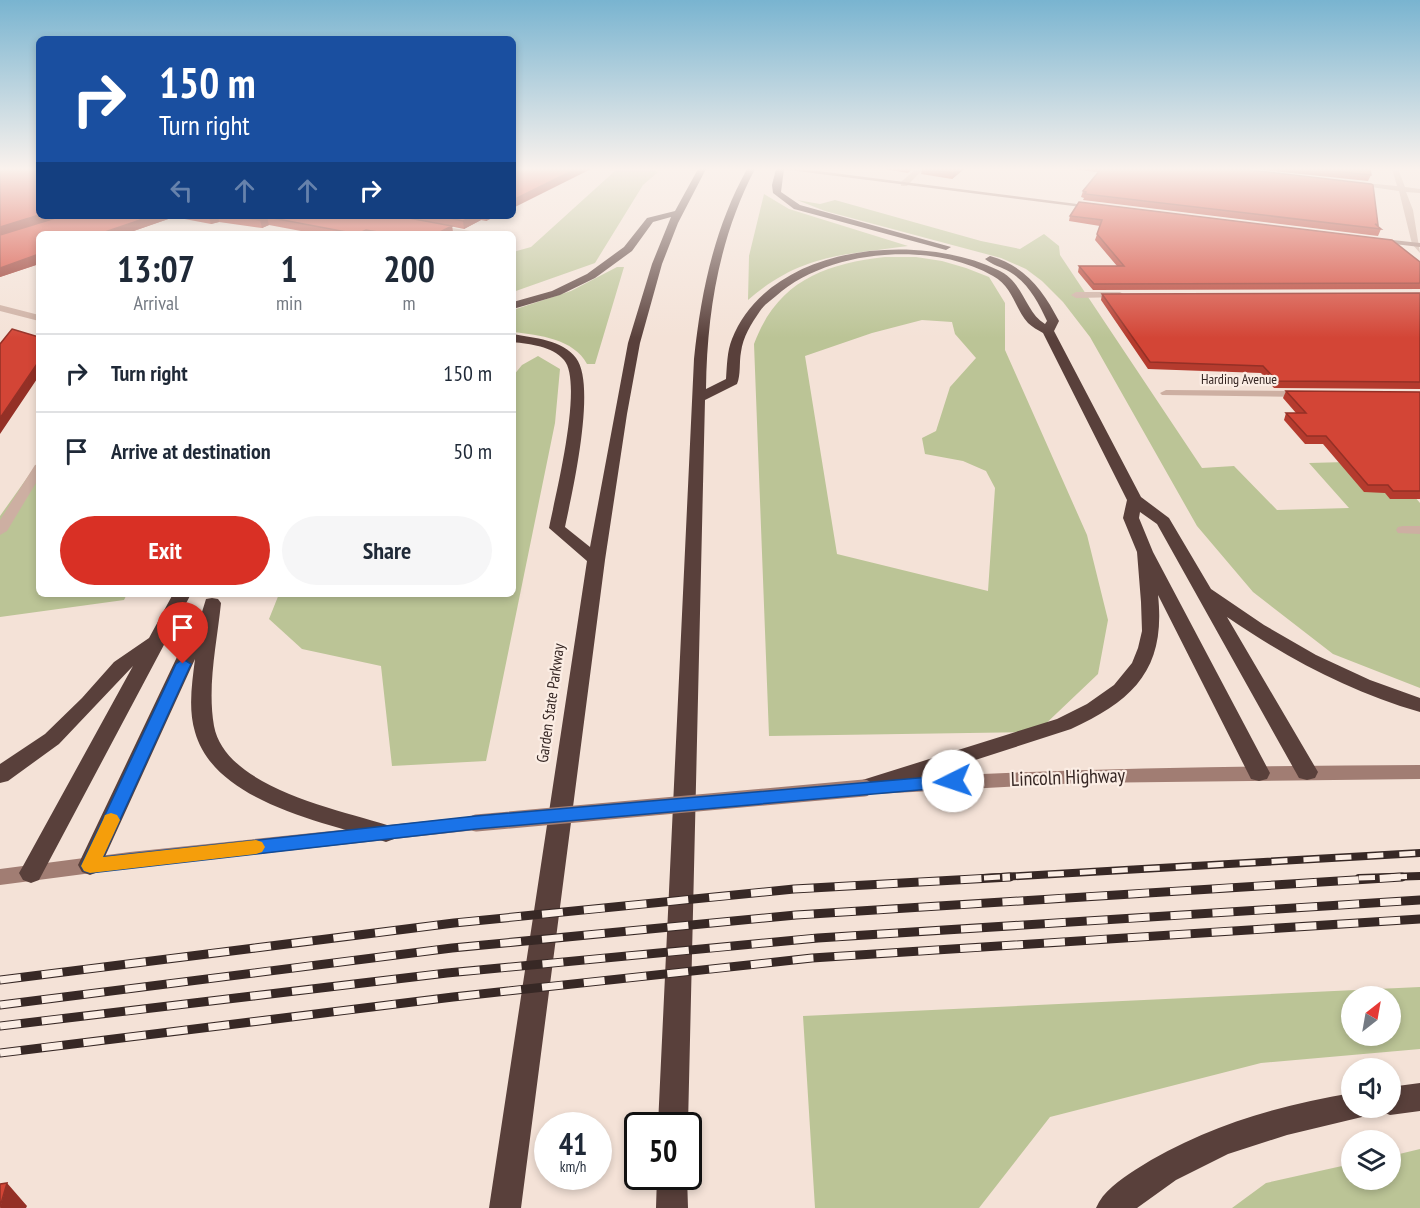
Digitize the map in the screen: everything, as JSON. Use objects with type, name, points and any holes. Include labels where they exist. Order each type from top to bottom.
[{"type":"highway","points":[[516,305],[556,293],[591,276],[628,249],[646,225]]},
{"type":"highway","name":"Garden State Parkway","points":[[505,1208],[596,560],[616,435],[634,343],[657,264],[673,225]]},
{"type":"highway","points":[[674,1112],[697,399],[704,319],[716,253],[726,225]]},
{"type":"highway","points":[[866,225],[980,256],[1017,271],[1035,287],[1043,298],[1053,321],[1048,331]]},
{"type":"highway","points":[[697,399],[732,381],[734,354],[740,335],[750,317],[767,296],[804,271],[844,259],[875,254],[910,253],[946,257],[977,264],[1007,281],[1019,296],[1032,321],[1048,331],[1135,500],[1163,521],[1199,588],[1307,772]]},
{"type":"highway","points":[[516,339],[557,349],[565,354],[576,367],[579,386],[577,406],[557,528],[596,560]]},
{"type":"highway","points":[[1135,500],[1131,518],[1145,552],[1259,772]]},
{"type":"highway","points":[[864,788],[1064,724],[1112,698],[1133,677],[1146,655],[1150,624],[1145,552]]},
{"type":"highway","points":[[1199,588],[1250,626],[1292,652],[1354,681],[1420,705]]},
{"type":"highway","points":[[32,873],[155,640],[180,597]]},
{"type":"highway","points":[[214,599],[204,682],[204,726],[208,741],[220,761],[239,777],[276,796],[386,833]]},
{"type":"highway","points":[[90,866],[214,599]]},
{"type":"highway","points":[[0,775],[52,739],[122,666],[155,640]]},
{"type":"highway","points":[[1401,1100],[1420,1097]]},
{"type":"highway","points":[[1112,1208],[1168,1167],[1218,1141],[1280,1122],[1341,1109]]},
{"type":"highway","points":[[672,1190],[672,1208]]},
{"type":"main road","points":[[1366,239],[1419,246]]},
{"type":"main road","name":"Lincoln Highway","points":[[0,877],[476,823],[864,788],[1036,777],[1259,772],[1420,772]]},
{"type":"street","points":[[429,225],[460,231]]},
{"type":"street","points":[[1413,225],[1419,246]]},
{"type":"street","points":[[1076,295],[1135,295]]},
{"type":"street","points":[[0,308],[36,317]]},
{"type":"street","name":"Harding Avenue","points":[[1166,393],[1316,394]]},
{"type":"street","points":[[0,531],[36,473]]},
{"type":"street","points":[[1403,530],[1420,530]]},
{"type":"green space","points":[[555,225],[618,225],[595,263],[516,291],[516,251],[531,247]]},
{"type":"green space","points":[[756,225],[842,225],[908,246],[843,255],[805,265],[786,273],[748,300],[749,256]]},
{"type":"green space","points":[[879,225],[925,225],[1020,249],[1044,234],[1059,246],[1060,255],[1202,468],[1234,466],[1277,510],[1349,508],[1309,463],[1384,461],[1420,503],[1420,688],[1333,654],[1253,592],[1197,526],[1090,337],[1063,302],[1042,281],[1026,269],[1001,258]]},
{"type":"green space","points":[[916,257],[966,268],[989,277],[1005,303],[1005,350],[1087,535],[1108,620],[1098,674],[1037,732],[769,736],[754,344],[775,305],[789,291],[822,271],[863,260]],"holes":[[[922,320],[952,322],[955,334],[976,358],[950,387],[936,431],[922,438],[925,454],[963,461],[986,471],[995,488],[988,591],[837,554],[805,356],[872,333]]]},
{"type":"green space","points":[[617,267],[624,267],[595,364],[587,364],[574,349],[555,340],[516,332],[516,309],[571,291]]},
{"type":"green space","points":[[538,356],[560,369],[555,423],[486,761],[392,766],[381,666],[302,649],[269,619],[278,597],[516,597],[516,372],[522,365]]},
{"type":"green space","points":[[36,465],[36,597],[126,597],[124,600],[0,617],[0,516]]},
{"type":"green space","points":[[1420,987],[1420,1049],[1261,1063],[1050,1117],[979,1208],[815,1208],[803,1016],[1341,991],[1341,1046],[1401,1046],[1401,988]]},
{"type":"green space","points":[[1420,1149],[1420,1208],[1232,1208],[1266,1183],[1341,1166],[1341,1190],[1401,1190],[1401,1154]]},
{"type":"building","points":[[31,225],[124,225],[108,231],[36,231],[36,255],[0,268],[0,235]]},
{"type":"building","points":[[311,225],[452,226],[442,231],[341,231]]},
{"type":"building","points":[[1100,225],[1272,225],[1392,240],[1420,262],[1420,283],[1094,284],[1079,266],[1124,266],[1097,234]]},
{"type":"building","points":[[1350,225],[1377,225],[1381,229]]},
{"type":"building","points":[[1420,293],[1420,382],[1277,381],[1263,366],[1150,362],[1102,294]]},
{"type":"building","points":[[12,329],[36,336],[36,365],[0,418],[0,344]]},
{"type":"building","points":[[1286,391],[1420,392],[1420,491],[1393,491],[1388,485],[1368,485],[1326,436],[1307,436],[1286,413],[1306,413]]},
{"type":"building","points":[[7,1183],[0,1207],[0,1184]]},
{"type":"railway","points":[[984,878],[1420,853]]},
{"type":"railway","points":[[1359,878],[1420,876]]},
{"type":"railway","points":[[0,980],[454,923],[794,889],[1010,877]]},
{"type":"railway","points":[[0,1005],[452,948],[796,915],[1402,877]]},
{"type":"railway","points":[[0,1026],[447,973],[818,938],[1420,900]]},
{"type":"railway","points":[[0,1053],[453,997],[812,958],[1420,919]]},
{"type":"slow traffic","points":[[111,820],[90,866],[256,847]]},
{"type":"route","points":[[183,664],[90,866],[476,823],[953,781]]}]
